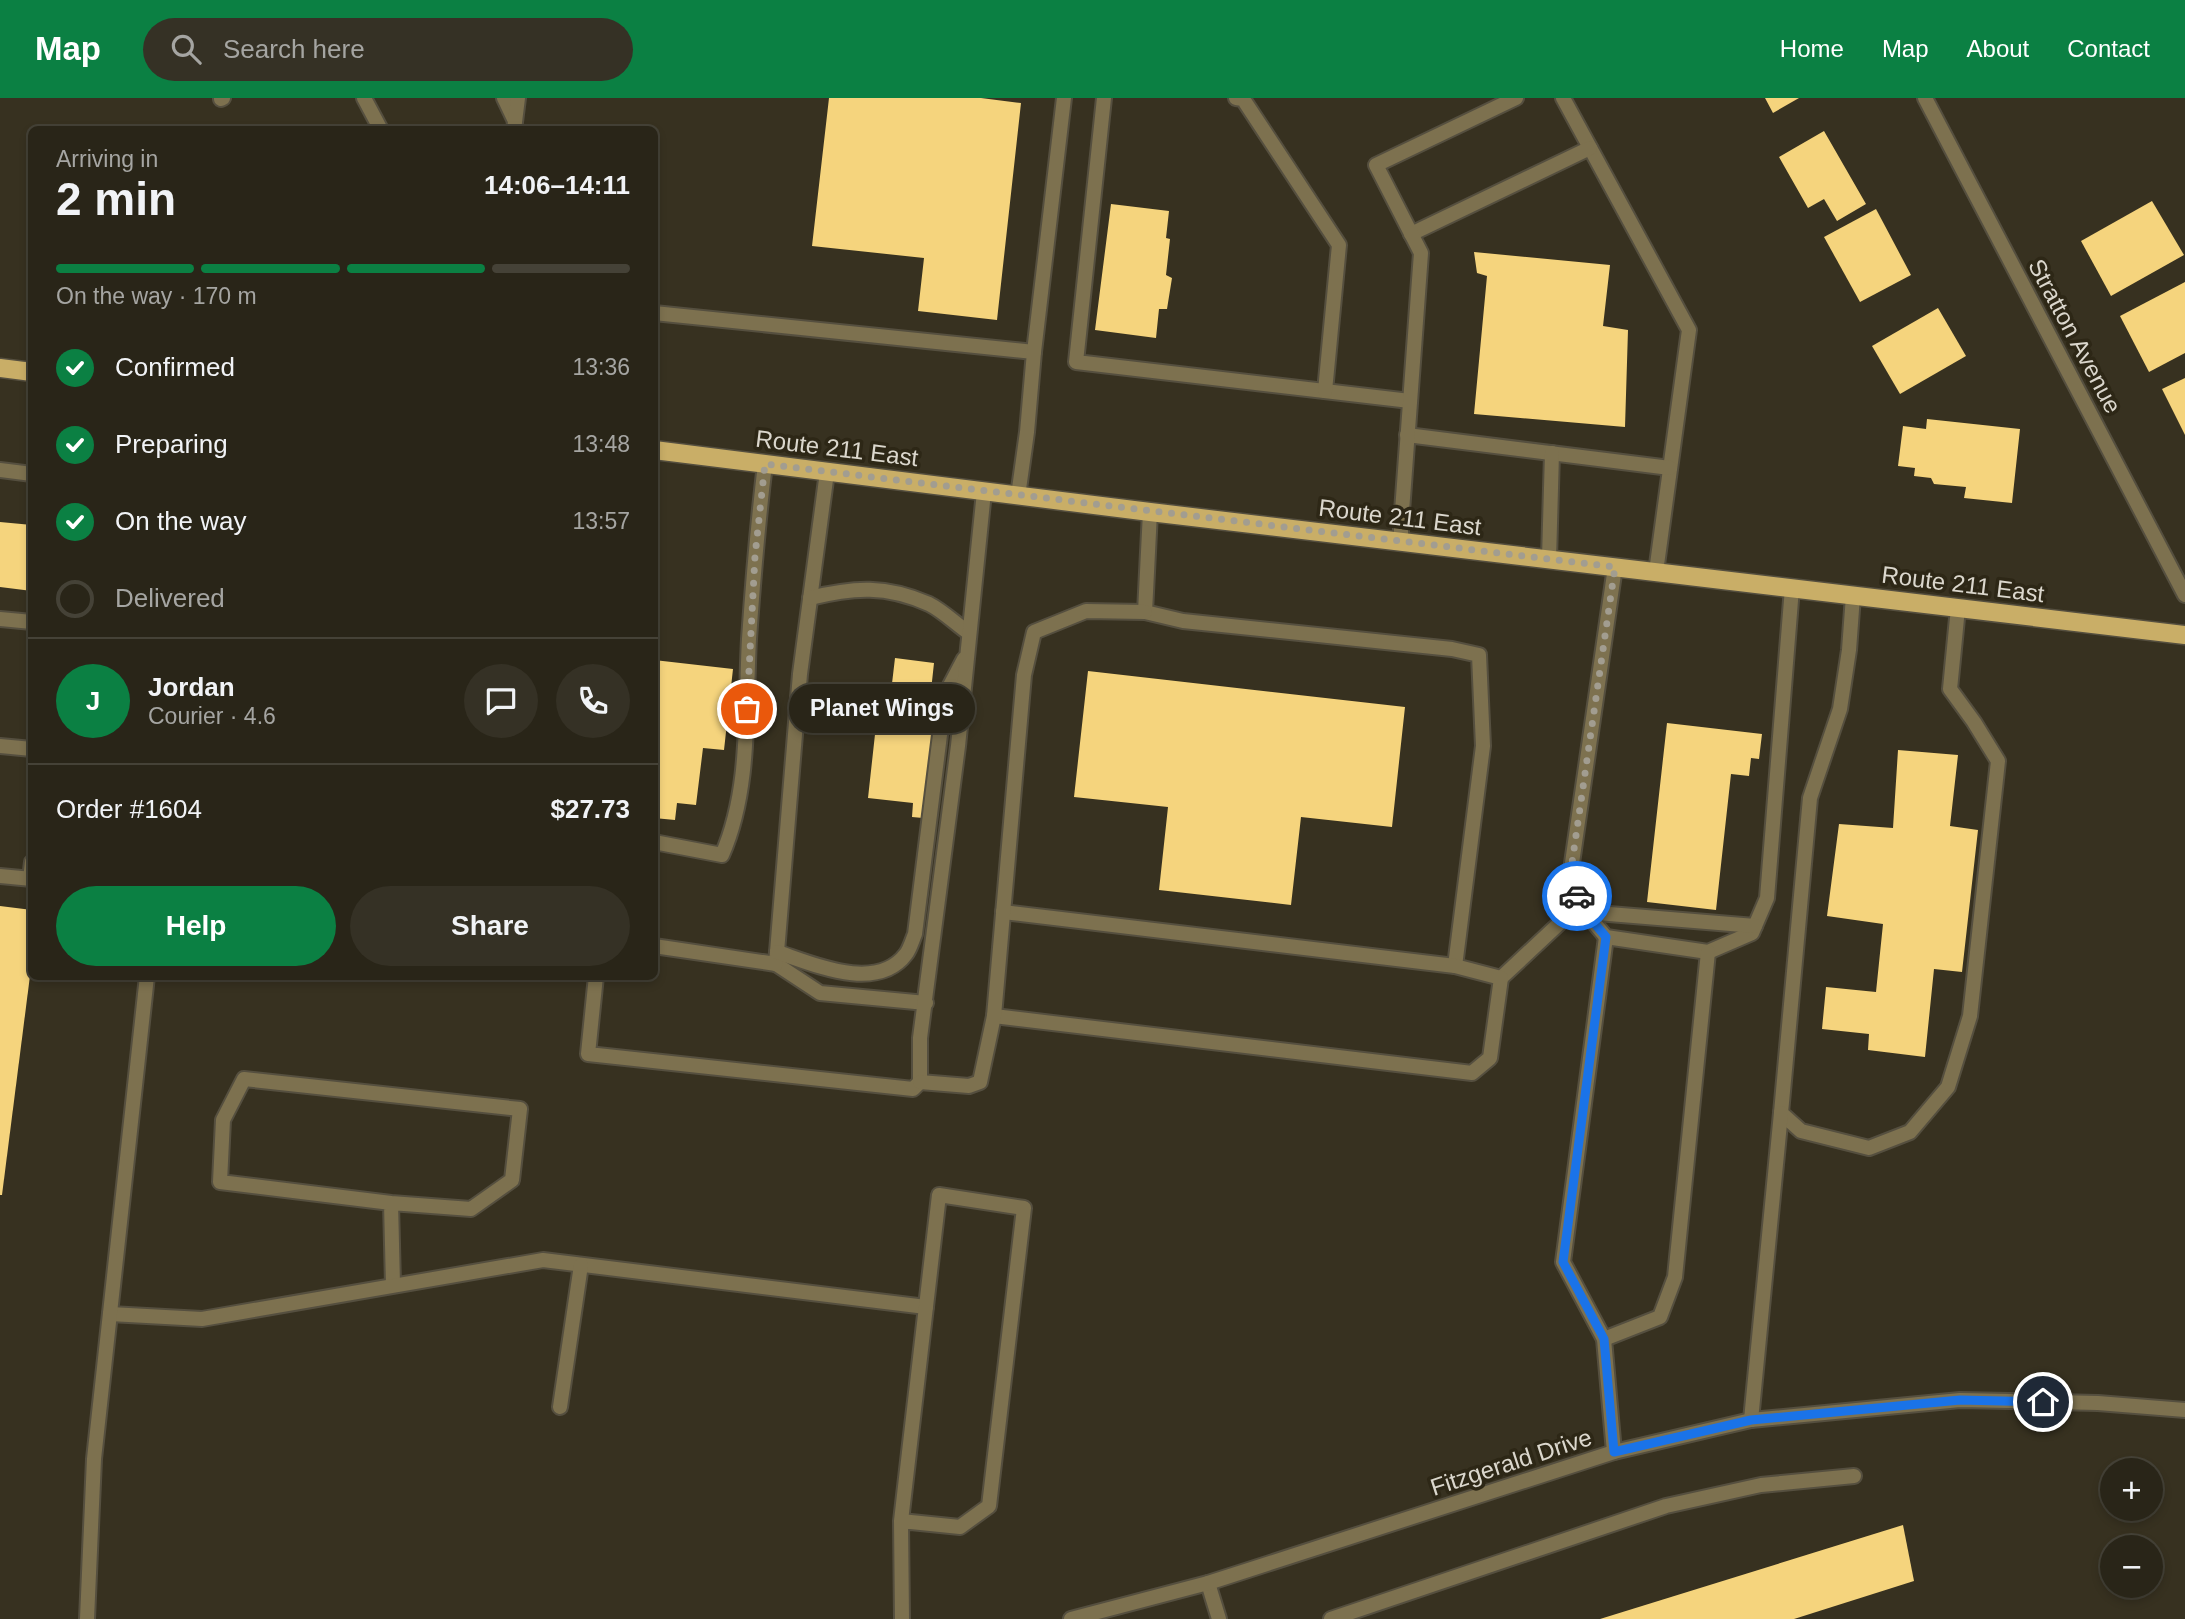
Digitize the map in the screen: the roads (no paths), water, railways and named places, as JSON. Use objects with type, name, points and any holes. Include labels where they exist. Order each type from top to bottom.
[{"type":"main road","points":[[0,368],[28,372]]},
{"type":"main road","name":"Route 211 East","points":[[658,451],[2185,635]]},
{"type":"street","points":[[364,98],[379,126]]},
{"type":"street","points":[[504,98],[515,125]]},
{"type":"street","points":[[515,125],[518,98]]},
{"type":"street","points":[[1018,496],[1064,98]]},
{"type":"street","points":[[1104,98],[1076,362],[1410,401]]},
{"type":"street","points":[[1236,98],[1243,99],[1339,245],[1325,391]]},
{"type":"street","points":[[1401,542],[1421,253],[1376,165],[1516,98]]},
{"type":"street","points":[[1563,98],[1689,330],[1656,572]]},
{"type":"street","name":"Stratton Avenue","points":[[1925,98],[2185,595]]},
{"type":"street","points":[[1411,234],[1590,148]]},
{"type":"street","points":[[658,313],[1034,352]]},
{"type":"street","points":[[1407,435],[1670,468]]},
{"type":"street","points":[[1549,559],[1552,453]]},
{"type":"street","points":[[658,843],[722,855],[732,833],[745,756],[749,639],[765,464]]},
{"type":"street","points":[[0,471],[28,474]]},
{"type":"street","points":[[776,958],[800,674],[827,472]]},
{"type":"street","points":[[596,980],[588,1054],[914,1089],[920,1082],[920,1038],[958,746],[984,492]]},
{"type":"street","points":[[1145,612],[1150,512]]},
{"type":"street","points":[[1615,567],[1571,870],[1582,909],[1606,937],[1708,952],[1752,933],[1767,898],[1792,588]]},
{"type":"street","points":[[810,598],[841,590],[891,590],[931,605],[969,633]]},
{"type":"street","points":[[1751,1420],[1810,798],[1840,709],[1849,650],[1853,596]]},
{"type":"street","points":[[1781,1113],[1801,1131],[1869,1148],[1910,1132],[1948,1087],[1970,1016],[1998,761],[1950,689],[1958,608]]},
{"type":"street","points":[[920,1082],[969,1086],[980,1082],[994,1016],[1024,675],[1034,632],[1086,611],[1145,612],[1183,621],[1479,654],[1483,746],[1455,966]]},
{"type":"street","points":[[0,618],[28,622]]},
{"type":"street","points":[[658,946],[776,958],[846,973],[872,974],[897,964],[908,952],[915,934],[945,695],[967,652]]},
{"type":"street","points":[[0,746],[28,749]]},
{"type":"street","points":[[0,876],[28,879]]},
{"type":"street","points":[[994,1016],[1472,1073],[1490,1058],[1501,978],[1582,909],[1755,926]]},
{"type":"street","points":[[1003,912],[1455,966],[1501,978]]},
{"type":"street","points":[[1606,937],[1563,1262],[1604,1339],[1614,1452]]},
{"type":"street","points":[[1604,1339],[1660,1317],[1675,1277],[1708,952]]},
{"type":"street","points":[[776,958],[820,993],[926,1003]]},
{"type":"street","points":[[87,1619],[94,1459],[147,980]]},
{"type":"street","points":[[244,1079],[520,1109],[512,1180],[471,1209],[391,1203],[220,1182],[223,1119],[244,1079]]},
{"type":"street","points":[[901,1521],[960,1527],[989,1506],[1024,1208],[939,1195],[901,1521],[902,1619]]},
{"type":"street","points":[[391,1203],[393,1285]]},
{"type":"street","points":[[110,1314],[202,1319],[543,1260],[926,1307]]},
{"type":"street","points":[[560,1407],[581,1265]]},
{"type":"street","name":"Fitzgerald Drive","points":[[1071,1619],[1208,1583],[1614,1452],[1751,1420],[1960,1400],[2098,1403],[2185,1410]]},
{"type":"street","points":[[1331,1619],[1666,1506],[1761,1485],[1854,1476]]},
{"type":"street","points":[[1208,1583],[1219,1619]]},
{"type":"place","name":"Planet Wings","points":[[747,709]]}]
